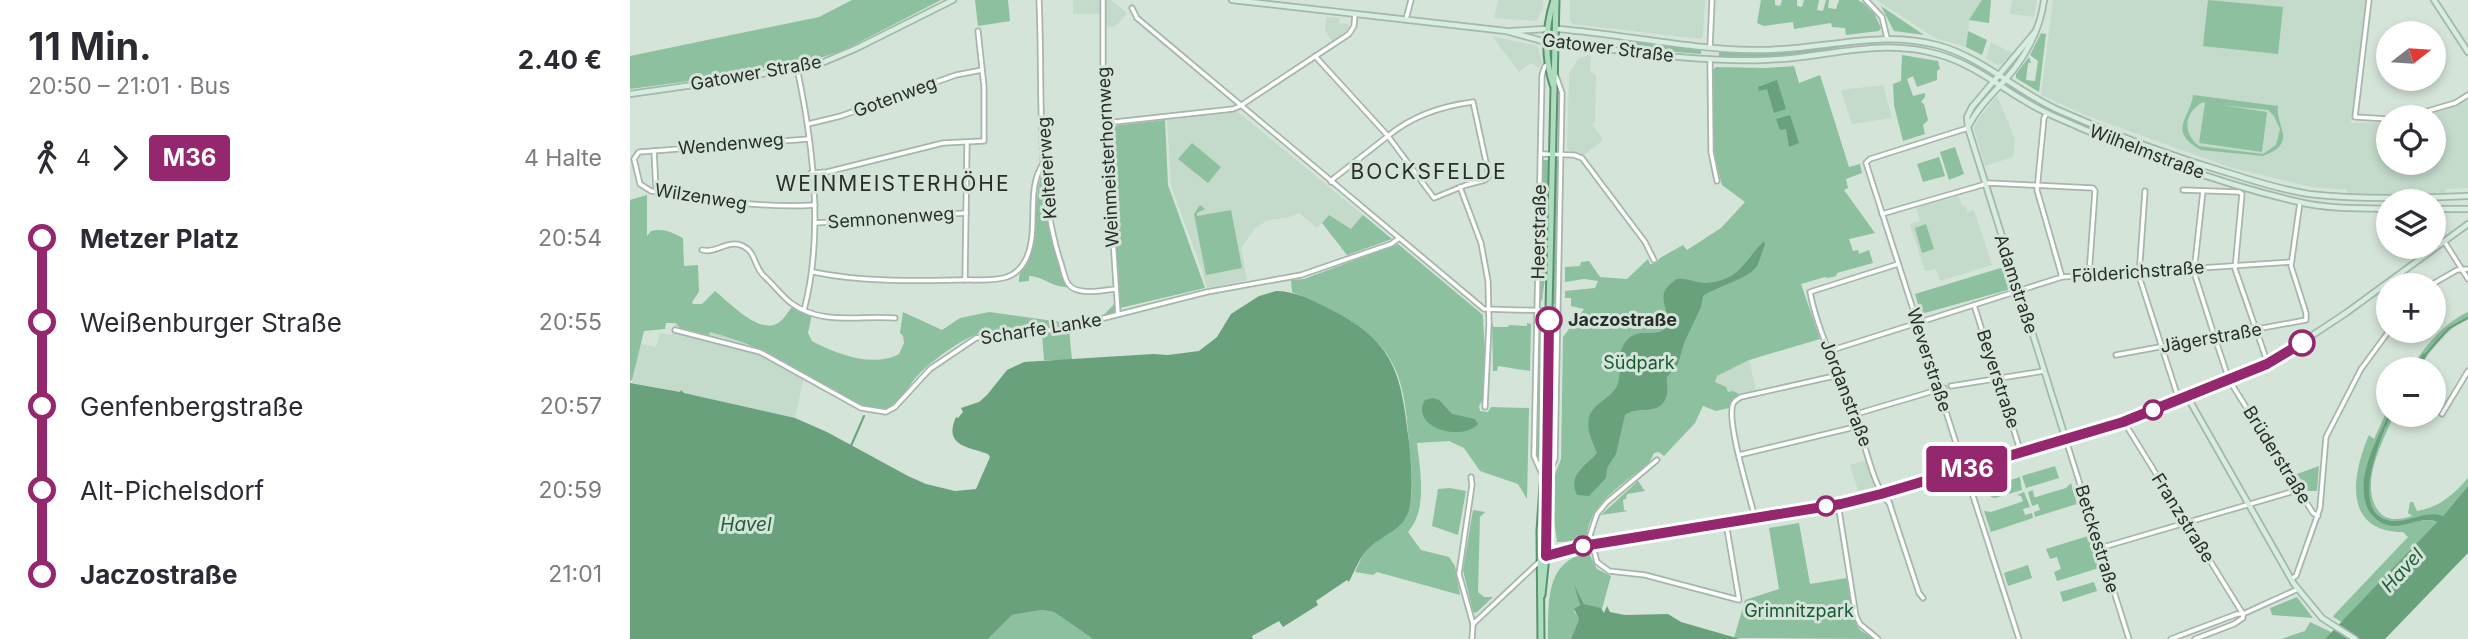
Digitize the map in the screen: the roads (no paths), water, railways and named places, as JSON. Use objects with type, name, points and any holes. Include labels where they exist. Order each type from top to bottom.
[{"type":"main road","name":"Gatower Straße","points":[[630,94],[797,68],[836,58],[953,0]]},
{"type":"main road","name":"Gatower Straße","points":[[1231,0],[1506,31],[1546,42],[1710,59],[1781,59],[1887,46]]},
{"type":"main road","name":"Heerstraße","points":[[1554,88],[1546,66],[1546,42],[1555,0]]},
{"type":"main road","name":"Heerstraße","points":[[1541,639],[1540,561],[1545,475],[1557,43],[1555,0]]},
{"type":"main road","points":[[1968,128],[1976,112],[2026,54],[2044,0]]},
{"type":"main road","points":[[2434,0],[2468,52]]},
{"type":"main road","name":"Gatower Straße","points":[[1506,31],[1557,29],[1753,51],[1790,50],[1887,38]]},
{"type":"main road","points":[[1968,128],[1972,107],[2035,32]]},
{"type":"main road","points":[[1887,38],[1887,46]]},
{"type":"main road","name":"Wilhelmstraße","points":[[1887,38],[1923,42],[1959,52],[2059,110],[2141,144],[2209,167],[2302,192],[2342,197],[2370,199],[2468,196]]},
{"type":"main road","points":[[1922,50],[1923,42]]},
{"type":"main road","name":"Wilhelmstraße","points":[[1887,46],[1922,50],[1961,62],[2047,113],[2206,175],[2300,202],[2341,208],[2376,209]]},
{"type":"main road","points":[[1710,48],[1710,59]]},
{"type":"main road","name":"Adamstraße","points":[[1968,128],[2066,440]]},
{"type":"main road","points":[[2138,150],[2141,144]]},
{"type":"main road","points":[[2206,175],[2209,167]]},
{"type":"main road","points":[[2300,202],[2302,192]]},
{"type":"main road","points":[[2341,208],[2342,197]]},
{"type":"main road","points":[[2446,209],[2468,209]]},
{"type":"main road","points":[[2446,240],[2468,224]]},
{"type":"main road","points":[[1540,561],[1546,556],[1592,545],[1884,494],[2123,422],[2267,364],[2317,334],[2419,259]]},
{"type":"main road","points":[[2187,396],[2291,579],[2328,622],[2355,639]]},
{"type":"main road","name":"Heerstraße","points":[[1541,598],[1546,556],[1545,475]]},
{"type":"street","name":"Keltererweg","points":[[1040,0],[1044,164],[1051,227],[1068,282],[1079,290],[1116,289]]},
{"type":"street","name":"Weinmeisterhornweg","points":[[1103,0],[1105,123],[1118,314]]},
{"type":"street","points":[[1406,19],[1411,0]]},
{"type":"street","points":[[1710,48],[1712,0]]},
{"type":"street","points":[[1866,0],[1882,17],[1887,38]]},
{"type":"street","points":[[2369,0],[2356,117],[2376,118]]},
{"type":"street","points":[[1132,8],[1137,19],[1484,309],[1558,311]]},
{"type":"street","points":[[1105,123],[1240,106],[1349,34],[1354,26],[1355,14]]},
{"type":"street","points":[[811,173],[827,172],[943,143],[983,142],[982,70],[978,31]]},
{"type":"street","points":[[1315,57],[1388,136],[1430,195],[1437,198],[1488,178],[1473,102],[1424,114],[1400,126],[1388,136],[1331,182]]},
{"type":"street","points":[[1710,59],[1711,152],[1717,181]]},
{"type":"street","points":[[1546,66],[1556,64]]},
{"type":"street","name":"Heerstraße","points":[[1546,66],[1542,75],[1534,456],[1545,475],[1555,459],[1562,90],[1556,76]]},
{"type":"street","points":[[797,68],[808,124],[815,222],[813,272],[804,310]]},
{"type":"street","name":"Gotenweg","points":[[808,124],[841,116],[956,75],[982,70]]},
{"type":"street","points":[[2446,106],[2468,95]]},
{"type":"street","points":[[2047,113],[2044,118],[2037,185],[2062,277]]},
{"type":"street","name":"Weverstraße","points":[[1968,128],[1867,161],[2018,639]]},
{"type":"street","name":"Wendenweg","points":[[654,151],[809,139]]},
{"type":"street","points":[[965,279],[967,143]]},
{"type":"street","points":[[654,151],[656,191]]},
{"type":"street","name":"Wilzenweg","points":[[654,151],[639,152],[634,159],[640,184],[648,190],[692,198],[778,207],[814,205]]},
{"type":"street","points":[[1541,154],[1574,155],[1585,161],[1654,260]]},
{"type":"street","points":[[813,272],[860,280],[985,279],[1013,275],[1025,262],[1032,237],[1037,180],[1041,164],[1044,164]]},
{"type":"street","points":[[1882,214],[1984,183],[2091,187],[2095,191],[2089,275]]},
{"type":"street","points":[[1460,187],[1483,252],[1488,281],[1485,407]]},
{"type":"street","name":"Wilhelmstraße","points":[[2183,190],[2242,194],[2235,265]]},
{"type":"street","points":[[2145,191],[2138,272],[2176,391]]},
{"type":"street","name":"Brüderstraße","points":[[2203,191],[2194,268],[2229,380],[2313,513],[2318,516]]},
{"type":"street","points":[[2291,262],[2300,202]]},
{"type":"street","name":"Semnonenweg","points":[[815,222],[966,213]]},
{"type":"street","name":"Scharfe Lanke","points":[[676,330],[760,352],[861,408],[886,412],[895,407],[930,369],[971,340],[997,334],[1061,330],[1207,292],[1308,274],[1391,244],[1398,239]]},
{"type":"street","points":[[702,250],[709,252],[728,244],[746,248],[753,255],[760,272],[788,300],[804,310],[846,319],[895,318]]},
{"type":"street","points":[[2446,244],[2468,279]]},
{"type":"street","name":"Földerichstraße","points":[[1829,351],[2062,277],[2291,262]]},
{"type":"street","name":"Jägerstraße","points":[[2116,355],[2306,320],[2291,262]]},
{"type":"street","name":"Jordanstraße","points":[[1884,494],[1829,351],[1810,292],[1898,264]]},
{"type":"street","points":[[2235,265],[2267,364]]},
{"type":"street","points":[[2446,277],[2462,269],[2468,269]]},
{"type":"street","name":"Beyerstraße","points":[[1974,305],[2021,453]]},
{"type":"street","points":[[2291,579],[2296,576],[2318,516],[2326,437],[2361,369],[2380,343]]},
{"type":"street","points":[[1951,386],[2044,371]]},
{"type":"street","points":[[2446,407],[2468,371]]},
{"type":"street","points":[[1755,518],[1739,455],[1732,411],[1734,403],[1741,397],[1839,375]]},
{"type":"street","points":[[1855,414],[1944,388]]},
{"type":"street","name":"Franzstraße","points":[[2123,422],[2243,614]]},
{"type":"street","points":[[1739,455],[1859,426]]},
{"type":"street","name":"Betckestraße","points":[[2066,440],[2129,639]]},
{"type":"street","points":[[1657,460],[1601,508],[1591,528],[1597,562],[1609,571],[1644,575],[1739,600],[1726,523]]},
{"type":"street","points":[[1471,477],[1459,574],[1473,624],[1472,639]]},
{"type":"street","points":[[2100,548],[2298,490]]},
{"type":"street","points":[[1884,494],[1890,504],[1919,593],[1923,598]]},
{"type":"street","points":[[1838,504],[1856,616],[1860,624],[1878,639]]},
{"type":"street","points":[[1473,624],[1540,561]]},
{"type":"street","points":[[2171,639],[2243,614],[2298,589]]},
{"type":"street","points":[[2194,639],[2234,624],[2243,618],[2243,614]]},
{"type":"water","points":[[1777,80],[1786,109],[1774,113],[1767,89],[1759,91],[1758,87]]},
{"type":"water","points":[[1790,115],[1799,143],[1789,147],[1786,129],[1780,130],[1776,119]]},
{"type":"water","points":[[1764,241],[1765,245],[1753,271],[1703,296],[1678,364],[1667,377],[1667,394],[1664,401],[1655,408],[1637,410],[1625,415],[1616,454],[1607,468],[1606,478],[1589,496],[1577,495],[1574,482],[1576,476],[1597,453],[1589,432],[1589,418],[1594,409],[1617,386],[1621,353],[1626,341],[1636,334],[1659,332],[1667,327],[1665,290],[1677,279],[1705,283],[1726,278],[1740,269]]},
{"type":"water","name":"Havel","points":[[1276,291],[1296,294],[1326,307],[1367,333],[1380,346],[1390,361],[1402,396],[1412,476],[1409,510],[1402,522],[1367,549],[1349,582],[1347,580],[1316,601],[1318,605],[1283,627],[1279,621],[1252,636],[1253,639],[1093,639],[1054,612],[1042,610],[1012,615],[988,639],[630,639],[630,383],[680,392],[681,390],[684,393],[795,418],[926,484],[955,491],[976,489],[990,457],[955,440],[953,427],[956,417],[963,412],[961,408],[979,402],[1007,370],[1024,362],[1199,351],[1217,337],[1231,314],[1259,296]]},
{"type":"water","points":[[1425,400],[1439,400],[1452,414],[1475,419],[1478,424],[1460,432],[1449,432],[1430,424],[1422,409]]},
{"type":"water","name":"Havel","points":[[2383,427],[2386,427],[2371,475],[2369,492],[2372,506],[2380,516],[2394,521],[2431,514],[2443,516],[2468,486],[2468,553],[2385,639],[2325,639],[2437,522],[2427,520],[2394,526],[2376,519],[2367,506],[2364,480]]},
{"type":"water","points":[[1573,583],[1584,604],[1601,608],[1604,613],[1607,606],[1610,612],[1625,615],[1668,614],[1681,622],[1740,639],[1571,639],[1579,619],[1574,609],[1580,605]]},
{"type":"waterway","points":[[2424,356],[2449,328],[2468,318]]},
{"type":"waterway","points":[[851,446],[864,416]]},
{"type":"place","name":"Jaczostraße","points":[[1549,320]]},
{"type":"district","name":"BOCKSFELDE","points":[[1429,172]]},
{"type":"district","name":"WEINMEISTERHÖHE","points":[[893,184]]},
{"type":"park label","name":"Südpark","points":[[1639,363]]},
{"type":"park label","name":"Grimnitzpark","points":[[1799,611]]}]
